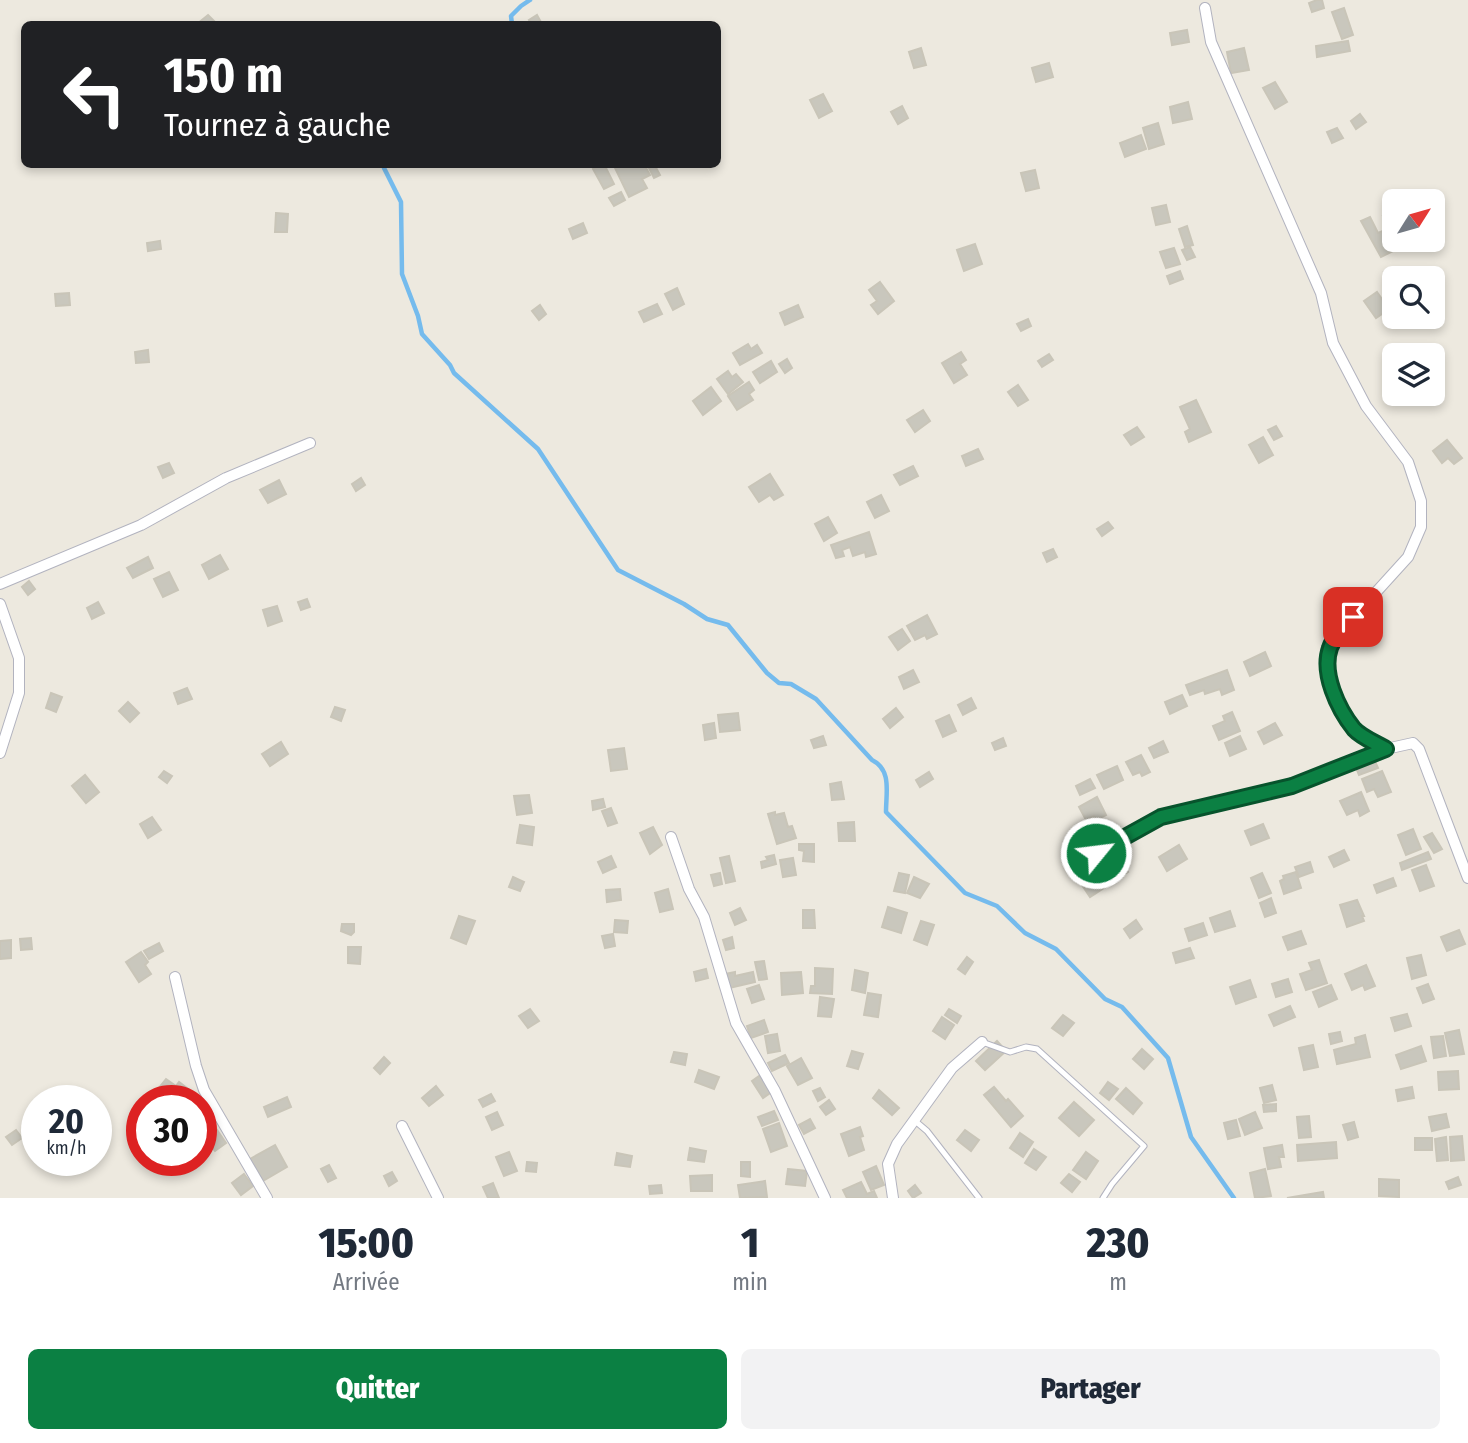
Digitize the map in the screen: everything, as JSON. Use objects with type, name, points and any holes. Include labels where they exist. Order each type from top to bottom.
[{"type":"street","points":[[1205,8],[1210,42],[1321,293],[1333,343],[1366,406],[1408,462],[1421,501],[1421,527],[1408,557],[1339,633],[1330,648],[1328,666],[1335,696],[1355,730],[1386,749]]},
{"type":"street","points":[[0,583],[141,524],[226,478],[310,443]]},
{"type":"street","points":[[0,604],[19,658],[19,693],[0,753]]},
{"type":"street","points":[[1096,853],[1161,817],[1292,786],[1386,749],[1413,743],[1419,749],[1468,878]]},
{"type":"street","points":[[671,837],[689,890],[704,917],[736,1023],[775,1091],[825,1198]]},
{"type":"street","points":[[175,977],[204,1090],[267,1198]]},
{"type":"street","points":[[893,1198],[888,1164],[897,1144],[952,1068],[982,1042]]},
{"type":"street","points":[[401,1126],[438,1198]]},
{"type":"lane","points":[[982,1042],[1010,1052],[1026,1047],[1037,1049],[1144,1146],[1103,1198]]},
{"type":"lane","points":[[914,1120],[927,1131],[979,1198]]},
{"type":"building","points":[[1322,0],[1324,8],[1312,12],[1309,3]]},
{"type":"building","points":[[1344,8],[1353,35],[1342,39],[1332,12]]},
{"type":"building","points":[[208,15],[214,21],[201,21]]},
{"type":"building","points":[[537,15],[540,21],[530,21]]},
{"type":"building","points":[[1187,30],[1189,42],[1172,45],[1170,33]]},
{"type":"building","points":[[1348,41],[1350,51],[1317,57],[1316,46]]},
{"type":"building","points":[[921,48],[926,65],[914,68],[909,52]]},
{"type":"building","points":[[1244,48],[1249,70],[1231,73],[1227,52]]},
{"type":"building","points":[[1049,63],[1053,77],[1036,82],[1032,68]]},
{"type":"building","points":[[1275,82],[1287,102],[1275,109],[1263,88]]},
{"type":"building","points":[[823,94],[832,111],[819,118],[810,100]]},
{"type":"building","points":[[1188,102],[1192,119],[1173,123],[1170,107]]},
{"type":"building","points":[[902,106],[908,118],[898,124],[891,112]]},
{"type":"building","points":[[1360,114],[1366,122],[1356,129],[1351,121]]},
{"type":"building","points":[[1158,123],[1164,144],[1149,149],[1143,128]]},
{"type":"building","points":[[1337,128],[1343,138],[1332,143],[1327,132]]},
{"type":"building","points":[[1141,135],[1146,149],[1125,157],[1120,143]]},
{"type":"building","points":[[606,168],[614,184],[604,189],[593,169]]},
{"type":"building","points":[[615,168],[646,168],[650,175],[642,179],[647,188],[629,197]]},
{"type":"building","points":[[649,168],[656,168],[660,175],[654,178]]},
{"type":"building","points":[[1035,170],[1039,188],[1026,191],[1021,173]]},
{"type":"building","points":[[621,192],[625,200],[614,206],[609,198]]},
{"type":"building","points":[[1166,205],[1170,222],[1156,225],[1152,208]]},
{"type":"building","points":[[276,213],[288,214],[287,232],[275,232]]},
{"type":"building","points":[[1370,217],[1378,233],[1382,231],[1382,252],[1391,252],[1381,257],[1361,221]]},
{"type":"building","points":[[583,223],[587,233],[573,239],[569,229]]},
{"type":"building","points":[[1187,226],[1193,245],[1185,247],[1179,229]]},
{"type":"building","points":[[160,241],[161,249],[148,251],[147,243]]},
{"type":"building","points":[[975,244],[982,264],[964,271],[957,250]]},
{"type":"building","points":[[1190,247],[1195,257],[1187,260],[1182,250]]},
{"type":"building","points":[[1174,248],[1180,264],[1166,268],[1160,252]]},
{"type":"building","points":[[1180,271],[1183,279],[1170,284],[1167,276]]},
{"type":"building","points":[[880,282],[894,301],[878,314],[871,305],[877,301],[869,290]]},
{"type":"building","points":[[677,288],[684,304],[673,310],[665,294]]},
{"type":"building","points":[[1377,292],[1382,299],[1382,314],[1376,318],[1364,301]]},
{"type":"building","points":[[69,293],[70,305],[56,306],[55,294]]},
{"type":"building","points":[[657,304],[662,314],[644,322],[639,312]]},
{"type":"building","points":[[540,305],[546,314],[539,320],[532,311]]},
{"type":"building","points":[[798,305],[803,317],[785,325],[780,313]]},
{"type":"building","points":[[1028,319],[1031,326],[1021,331],[1017,324]]},
{"type":"building","points":[[748,344],[751,349],[757,345],[762,353],[740,365],[733,353]]},
{"type":"building","points":[[148,350],[149,362],[136,363],[135,352]]},
{"type":"building","points":[[961,352],[966,360],[960,364],[967,375],[954,383],[942,363]]},
{"type":"building","points":[[1049,354],[1053,360],[1042,367],[1038,361]]},
{"type":"building","points":[[787,359],[792,368],[785,373],[779,364]]},
{"type":"building","points":[[771,361],[777,372],[760,383],[753,372]]},
{"type":"building","points":[[728,371],[732,377],[736,374],[743,382],[728,394],[717,379]]},
{"type":"building","points":[[749,382],[754,390],[749,394],[753,400],[737,410],[728,396]]},
{"type":"building","points":[[1018,385],[1028,400],[1018,406],[1008,392]]},
{"type":"building","points":[[711,387],[721,401],[703,415],[693,401]]},
{"type":"building","points":[[1196,400],[1211,432],[1189,442],[1185,432],[1190,429],[1180,407]]},
{"type":"building","points":[[923,410],[930,421],[915,432],[907,420]]},
{"type":"building","points":[[1276,426],[1282,436],[1274,440],[1268,430]]},
{"type":"building","points":[[1137,427],[1144,437],[1131,445],[1124,435]]},
{"type":"building","points":[[1263,437],[1273,455],[1259,463],[1249,445]]},
{"type":"building","points":[[1447,440],[1462,458],[1454,464],[1448,458],[1442,463],[1433,451]]},
{"type":"building","points":[[978,449],[983,459],[966,466],[962,456]]},
{"type":"building","points":[[169,463],[174,473],[163,478],[158,467]]},
{"type":"building","points":[[913,466],[918,476],[900,485],[894,475]]},
{"type":"building","points":[[770,474],[783,495],[774,500],[770,495],[759,502],[749,487]]},
{"type":"building","points":[[361,478],[365,485],[356,491],[352,484]]},
{"type":"building","points":[[279,480],[286,494],[268,503],[260,490]]},
{"type":"building","points":[[881,495],[889,511],[875,518],[867,502]]},
{"type":"building","points":[[828,517],[837,533],[824,541],[815,524]]},
{"type":"building","points":[[1108,522],[1113,528],[1102,536],[1097,529]]},
{"type":"building","points":[[869,532],[876,554],[866,557],[865,552],[853,556],[850,547],[842,550],[844,556],[836,558],[831,545]]},
{"type":"building","points":[[1053,549],[1057,557],[1047,562],[1043,553]]},
{"type":"building","points":[[220,555],[228,569],[209,579],[202,565]]},
{"type":"building","points":[[148,557],[153,568],[133,578],[127,568]]},
{"type":"building","points":[[169,572],[178,590],[163,597],[154,579]]},
{"type":"building","points":[[29,581],[35,589],[28,595],[22,587]]},
{"type":"building","points":[[307,599],[310,607],[301,610],[298,602]]},
{"type":"building","points":[[98,602],[104,613],[92,619],[87,608]]},
{"type":"building","points":[[277,606],[282,621],[268,626],[263,610]]},
{"type":"building","points":[[927,615],[937,634],[927,639],[925,635],[915,640],[907,626]]},
{"type":"building","points":[[902,629],[910,641],[898,650],[889,637]]},
{"type":"building","points":[[1265,652],[1271,666],[1250,676],[1244,662]]},
{"type":"building","points":[[913,670],[919,682],[904,689],[899,677]]},
{"type":"building","points":[[1227,670],[1234,690],[1222,695],[1220,689],[1205,694],[1204,690],[1190,695],[1186,685]]},
{"type":"building","points":[[187,688],[192,699],[178,704],[174,693]]},
{"type":"building","points":[[51,693],[62,697],[56,712],[46,708]]},
{"type":"building","points":[[1182,695],[1187,706],[1170,714],[1165,702]]},
{"type":"building","points":[[971,698],[976,708],[963,715],[958,705]]},
{"type":"building","points":[[128,702],[139,713],[130,722],[119,711]]},
{"type":"building","points":[[335,707],[345,710],[341,721],[331,717]]},
{"type":"building","points":[[896,708],[903,717],[890,728],[883,719]]},
{"type":"building","points":[[1232,712],[1240,731],[1219,740],[1213,726],[1225,721],[1223,716]]},
{"type":"building","points":[[738,713],[740,730],[720,732],[718,715]]},
{"type":"building","points":[[949,715],[956,731],[943,737],[936,721]]},
{"type":"building","points":[[714,723],[716,738],[705,740],[703,725]]},
{"type":"building","points":[[1275,723],[1282,735],[1264,744],[1258,732]]},
{"type":"building","points":[[823,736],[826,745],[814,748],[811,740]]},
{"type":"building","points":[[1240,736],[1246,749],[1230,756],[1225,743]]},
{"type":"building","points":[[1003,738],[1006,746],[995,750],[992,743]]},
{"type":"building","points":[[1163,741],[1168,752],[1154,758],[1149,748]]},
{"type":"building","points":[[281,742],[288,754],[270,766],[262,754]]},
{"type":"building","points":[[624,748],[627,769],[611,771],[608,750]]},
{"type":"building","points":[[1141,755],[1150,772],[1142,776],[1140,772],[1133,775],[1126,762]]},
{"type":"building","points":[[1373,757],[1378,768],[1359,775],[1355,765]]},
{"type":"building","points":[[1117,766],[1123,780],[1104,789],[1097,775]]},
{"type":"building","points":[[164,771],[172,776],[167,783],[159,777]]},
{"type":"building","points":[[1382,771],[1391,792],[1378,797],[1374,789],[1367,792],[1362,779]]},
{"type":"building","points":[[929,772],[933,779],[920,787],[916,780]]},
{"type":"building","points":[[85,775],[99,792],[86,803],[72,786]]},
{"type":"building","points":[[1090,779],[1095,788],[1080,795],[1076,786]]},
{"type":"building","points":[[841,782],[844,799],[832,800],[830,784]]},
{"type":"building","points":[[1361,792],[1369,811],[1360,816],[1358,810],[1347,815],[1340,801]]},
{"type":"building","points":[[529,795],[532,813],[517,815],[514,796]]},
{"type":"building","points":[[1097,797],[1106,815],[1096,820],[1094,816],[1086,820],[1079,807]]},
{"type":"building","points":[[603,799],[605,807],[593,810],[592,801]]},
{"type":"building","points":[[611,808],[617,823],[608,826],[602,811]]},
{"type":"building","points":[[775,812],[775,815],[784,813],[788,827],[792,826],[796,838],[777,844],[768,814]]},
{"type":"building","points":[[152,817],[161,830],[148,838],[140,824]]},
{"type":"building","points":[[854,822],[855,841],[839,841],[838,823]]},
{"type":"building","points":[[1263,824],[1269,838],[1251,845],[1245,831]]},
{"type":"building","points":[[520,825],[534,827],[532,845],[517,843]]},
{"type":"building","points":[[653,827],[662,845],[650,854],[640,833]]},
{"type":"building","points":[[1413,829],[1421,849],[1406,855],[1398,835]]},
{"type":"building","points":[[1432,833],[1442,849],[1434,853],[1424,837]]},
{"type":"building","points":[[799,844],[814,844],[814,862],[803,861],[804,851],[799,850]]},
{"type":"building","points":[[1179,845],[1187,859],[1167,871],[1159,857]]},
{"type":"building","points":[[1344,850],[1349,860],[1334,867],[1329,857]]},
{"type":"building","points":[[1428,852],[1431,859],[1402,870],[1400,863]]},
{"type":"building","points":[[774,855],[776,864],[762,868],[761,862]]},
{"type":"building","points":[[611,856],[616,867],[603,873],[598,862]]},
{"type":"building","points":[[729,856],[735,881],[726,883],[720,858]]},
{"type":"building","points":[[793,858],[796,875],[783,877],[780,860]]},
{"type":"building","points":[[1122,862],[1128,872],[1115,880],[1109,870]]},
{"type":"building","points":[[1310,862],[1313,872],[1299,877],[1295,867]]},
{"type":"building","points":[[1426,865],[1434,886],[1420,891],[1412,870]]},
{"type":"building","points":[[1105,870],[1113,882],[1090,897],[1082,885]]},
{"type":"building","points":[[1296,872],[1301,888],[1284,894],[1280,881],[1284,879],[1283,876]]},
{"type":"building","points":[[720,873],[722,884],[714,886],[711,875]]},
{"type":"building","points":[[899,873],[909,875],[905,893],[894,891]]},
{"type":"building","points":[[1262,873],[1271,893],[1259,898],[1251,878]]},
{"type":"building","points":[[513,877],[524,882],[520,891],[509,887]]},
{"type":"building","points":[[914,877],[929,884],[920,898],[907,893]]},
{"type":"building","points":[[1393,878],[1396,886],[1377,893],[1374,885]]},
{"type":"building","points":[[620,889],[621,900],[607,902],[606,890]]},
{"type":"building","points":[[668,889],[673,909],[660,912],[655,893]]},
{"type":"building","points":[[1271,898],[1276,913],[1265,917],[1260,903]]},
{"type":"building","points":[[1357,900],[1364,921],[1347,927],[1340,905]]},
{"type":"building","points":[[888,907],[907,913],[901,933],[882,927]]},
{"type":"building","points":[[740,908],[746,920],[735,925],[730,913]]},
{"type":"building","points":[[803,910],[814,910],[815,928],[803,928]]},
{"type":"building","points":[[1230,911],[1235,926],[1215,932],[1210,918]]},
{"type":"building","points":[[459,916],[475,921],[466,944],[451,938]]},
{"type":"building","points":[[615,920],[628,921],[627,933],[614,932]]},
{"type":"building","points":[[1136,920],[1142,929],[1130,938],[1124,929]]},
{"type":"building","points":[[921,921],[934,925],[927,945],[914,940]]},
{"type":"building","points":[[1203,923],[1207,935],[1189,941],[1185,929]]},
{"type":"building","points":[[342,924],[354,924],[354,932],[351,935],[341,931]]},
{"type":"building","points":[[1459,930],[1465,944],[1447,951],[1441,937]]},
{"type":"building","points":[[1301,931],[1306,944],[1288,950],[1283,937]]},
{"type":"building","points":[[613,934],[615,946],[605,948],[602,936]]},
{"type":"building","points":[[732,937],[734,948],[726,950],[723,940]]},
{"type":"building","points":[[31,938],[32,949],[21,950],[20,939]]},
{"type":"building","points":[[11,940],[11,958],[0,959],[0,941]]},
{"type":"building","points":[[159,943],[163,951],[149,959],[144,951]]},
{"type":"building","points":[[348,947],[361,947],[360,964],[348,963]]},
{"type":"building","points":[[1190,948],[1194,958],[1176,963],[1173,953]]},
{"type":"building","points":[[141,952],[148,962],[145,965],[151,974],[139,982],[126,962]]},
{"type":"building","points":[[1421,955],[1426,975],[1412,979],[1407,958]]},
{"type":"building","points":[[967,957],[973,962],[965,974],[958,969]]},
{"type":"building","points":[[1319,960],[1327,983],[1306,990],[1300,974],[1312,970],[1309,963]]},
{"type":"building","points":[[764,961],[767,979],[759,980],[755,962]]},
{"type":"building","points":[[1366,965],[1375,986],[1365,990],[1363,985],[1352,990],[1345,974]]},
{"type":"building","points":[[815,968],[833,969],[832,994],[810,993],[811,986],[815,986]]},
{"type":"building","points":[[706,969],[708,978],[696,981],[694,972]]},
{"type":"building","points":[[855,970],[868,973],[865,993],[852,990]]},
{"type":"building","points":[[735,972],[735,976],[753,972],[755,982],[729,988],[725,974]]},
{"type":"building","points":[[801,972],[803,993],[782,995],[781,973]]},
{"type":"building","points":[[1288,979],[1292,992],[1276,997],[1272,984]]},
{"type":"building","points":[[1250,980],[1256,997],[1236,1004],[1230,987]]},
{"type":"building","points":[[1428,984],[1434,999],[1423,1003],[1417,988]]},
{"type":"building","points":[[759,985],[764,999],[752,1003],[747,989]]},
{"type":"building","points":[[1331,985],[1337,999],[1319,1007],[1313,992]]},
{"type":"building","points":[[868,993],[881,995],[878,1017],[864,1015]]},
{"type":"building","points":[[820,997],[834,999],[831,1017],[818,1016]]},
{"type":"building","points":[[1290,1006],[1295,1017],[1274,1026],[1269,1015]]},
{"type":"building","points":[[530,1009],[539,1021],[528,1028],[519,1016]]},
{"type":"building","points":[[949,1009],[961,1016],[957,1023],[945,1015]]},
{"type":"building","points":[[1407,1014],[1411,1026],[1395,1031],[1391,1018]]},
{"type":"building","points":[[1063,1015],[1074,1023],[1063,1036],[1052,1028]]},
{"type":"building","points":[[942,1017],[954,1025],[945,1039],[933,1031]]},
{"type":"building","points":[[764,1020],[768,1032],[751,1038],[747,1026]]},
{"type":"building","points":[[1459,1030],[1464,1054],[1450,1056],[1445,1033]]},
{"type":"building","points":[[1340,1032],[1342,1041],[1331,1044],[1329,1034]]},
{"type":"building","points":[[777,1034],[780,1051],[768,1053],[765,1036]]},
{"type":"building","points":[[1365,1035],[1370,1057],[1337,1064],[1334,1050],[1356,1044],[1355,1038]]},
{"type":"building","points":[[1443,1036],[1446,1056],[1434,1058],[1431,1037]]},
{"type":"building","points":[[997,1041],[1006,1051],[985,1070],[976,1061]]},
{"type":"building","points":[[1313,1045],[1318,1067],[1304,1070],[1299,1048]]},
{"type":"building","points":[[1421,1046],[1426,1061],[1401,1069],[1396,1055]]},
{"type":"building","points":[[1142,1049],[1153,1059],[1144,1069],[1133,1059]]},
{"type":"building","points":[[852,1051],[863,1054],[858,1069],[847,1066]]},
{"type":"building","points":[[674,1052],[687,1054],[685,1065],[671,1062]]},
{"type":"building","points":[[785,1055],[789,1063],[772,1071],[768,1063]]},
{"type":"building","points":[[384,1057],[390,1063],[380,1074],[374,1068]]},
{"type":"building","points":[[801,1058],[812,1078],[798,1085],[787,1066]]},
{"type":"building","points":[[699,1070],[719,1077],[714,1089],[695,1082]]},
{"type":"building","points":[[1458,1071],[1459,1089],[1439,1090],[1438,1072]]},
{"type":"building","points":[[762,1074],[773,1091],[763,1098],[752,1081]]},
{"type":"building","points":[[166,1079],[175,1085],[161,1085]]},
{"type":"building","points":[[1108,1082],[1118,1089],[1109,1100],[1100,1093]]},
{"type":"building","points":[[1272,1085],[1276,1100],[1264,1103],[1260,1088]]},
{"type":"building","points":[[436,1086],[443,1095],[429,1106],[422,1098]]},
{"type":"building","points":[[994,1087],[1023,1116],[1011,1127],[984,1095]]},
{"type":"building","points":[[1412,1087],[1414,1098],[1398,1101],[1396,1090]]},
{"type":"building","points":[[820,1088],[825,1097],[818,1101],[813,1091]]},
{"type":"building","points":[[1126,1088],[1142,1103],[1133,1114],[1116,1099]]},
{"type":"building","points":[[879,1090],[899,1108],[892,1115],[873,1098]]},
{"type":"building","points":[[491,1094],[495,1101],[483,1107],[479,1100]]},
{"type":"building","points":[[287,1097],[291,1107],[268,1117],[264,1107]]},
{"type":"building","points":[[829,1100],[835,1109],[826,1115],[820,1107]]},
{"type":"building","points":[[1074,1102],[1094,1120],[1079,1136],[1059,1118]]},
{"type":"building","points":[[1276,1104],[1276,1111],[1264,1112],[1263,1105]]},
{"type":"building","points":[[774,1111],[778,1120],[762,1126],[758,1117]]},
{"type":"building","points":[[497,1112],[503,1125],[492,1130],[486,1117]]},
{"type":"building","points":[[1255,1112],[1262,1128],[1245,1135],[1239,1119]]},
{"type":"building","points":[[1446,1114],[1449,1127],[1432,1131],[1429,1117]]},
{"type":"building","points":[[1309,1116],[1311,1137],[1299,1138],[1297,1117]]},
{"type":"building","points":[[810,1119],[815,1128],[804,1134],[799,1125]]},
{"type":"building","points":[[1236,1120],[1240,1136],[1228,1139],[1224,1123]]},
{"type":"building","points":[[1354,1122],[1358,1137],[1348,1140],[1343,1125]]},
{"type":"building","points":[[779,1123],[787,1146],[771,1152],[763,1129]]},
{"type":"building","points":[[860,1127],[864,1150],[849,1156],[841,1134]]},
{"type":"building","points":[[16,1130],[21,1139],[12,1145],[6,1137]]},
{"type":"building","points":[[217,1130],[226,1143],[217,1150]]},
{"type":"building","points":[[965,1130],[979,1140],[971,1151],[957,1140]]},
{"type":"building","points":[[1020,1133],[1033,1142],[1023,1157],[1010,1148]]},
{"type":"building","points":[[1462,1136],[1464,1160],[1451,1161],[1450,1137]]},
{"type":"building","points":[[1446,1137],[1448,1160],[1437,1161],[1435,1139]]},
{"type":"building","points":[[1415,1138],[1432,1138],[1432,1150],[1415,1150]]},
{"type":"building","points":[[1336,1142],[1337,1158],[1298,1161],[1297,1145]]},
{"type":"building","points":[[275,1145],[287,1167],[263,1181],[250,1159]]},
{"type":"building","points":[[1282,1145],[1284,1157],[1279,1157],[1281,1167],[1268,1169],[1264,1148]]},
{"type":"building","points":[[690,1148],[706,1151],[704,1162],[688,1160]]},
{"type":"building","points":[[1034,1149],[1046,1157],[1036,1170],[1025,1163]]},
{"type":"building","points":[[509,1152],[517,1171],[504,1176],[496,1157]]},
{"type":"building","points":[[1086,1152],[1098,1161],[1086,1179],[1073,1170]]},
{"type":"building","points":[[617,1153],[632,1156],[630,1167],[615,1165]]},
{"type":"building","points":[[527,1162],[537,1163],[536,1172],[526,1171]]},
{"type":"building","points":[[741,1162],[750,1162],[750,1177],[741,1176]]},
{"type":"building","points":[[329,1165],[336,1178],[328,1182],[321,1169]]},
{"type":"building","points":[[876,1166],[884,1185],[871,1190],[863,1172]]},
{"type":"building","points":[[788,1169],[807,1171],[805,1186],[786,1184]]},
{"type":"building","points":[[1265,1169],[1271,1196],[1255,1198],[1250,1173]]},
{"type":"building","points":[[392,1172],[397,1181],[389,1186],[384,1176]]},
{"type":"building","points":[[244,1174],[253,1186],[241,1195],[232,1183]]},
{"type":"building","points":[[1069,1174],[1080,1182],[1072,1192],[1061,1183]]},
{"type":"building","points":[[712,1175],[712,1191],[691,1191],[690,1176]]},
{"type":"building","points":[[1458,1177],[1461,1185],[1449,1189],[1446,1182]]},
{"type":"building","points":[[1379,1179],[1399,1180],[1399,1197],[1379,1196]]},
{"type":"building","points":[[765,1181],[767,1197],[740,1198],[738,1185]]},
{"type":"building","points":[[861,1182],[867,1194],[874,1191],[877,1198],[847,1198],[843,1190]]},
{"type":"building","points":[[493,1183],[499,1198],[488,1198],[483,1187]]},
{"type":"building","points":[[661,1185],[662,1193],[650,1194],[649,1186]]},
{"type":"building","points":[[915,1185],[921,1193],[913,1198],[908,1191]]},
{"type":"building","points":[[1323,1192],[1324,1198],[1287,1198]]},
{"type":"waterway","points":[[512,21],[511,16],[530,0]]},
{"type":"waterway","points":[[384,168],[401,202],[402,274],[422,334],[454,373],[538,449],[618,570],[707,619],[728,625],[767,673],[779,683],[791,684],[816,699],[883,770],[886,782],[886,812],[965,893],[997,906],[1025,933],[1056,949],[1105,999],[1122,1007],[1168,1058],[1191,1137],[1234,1198]]},
{"type":"route","points":[[1096,853],[1161,817],[1292,786],[1386,749],[1355,730],[1335,696],[1328,666],[1330,648],[1353,617]]}]
